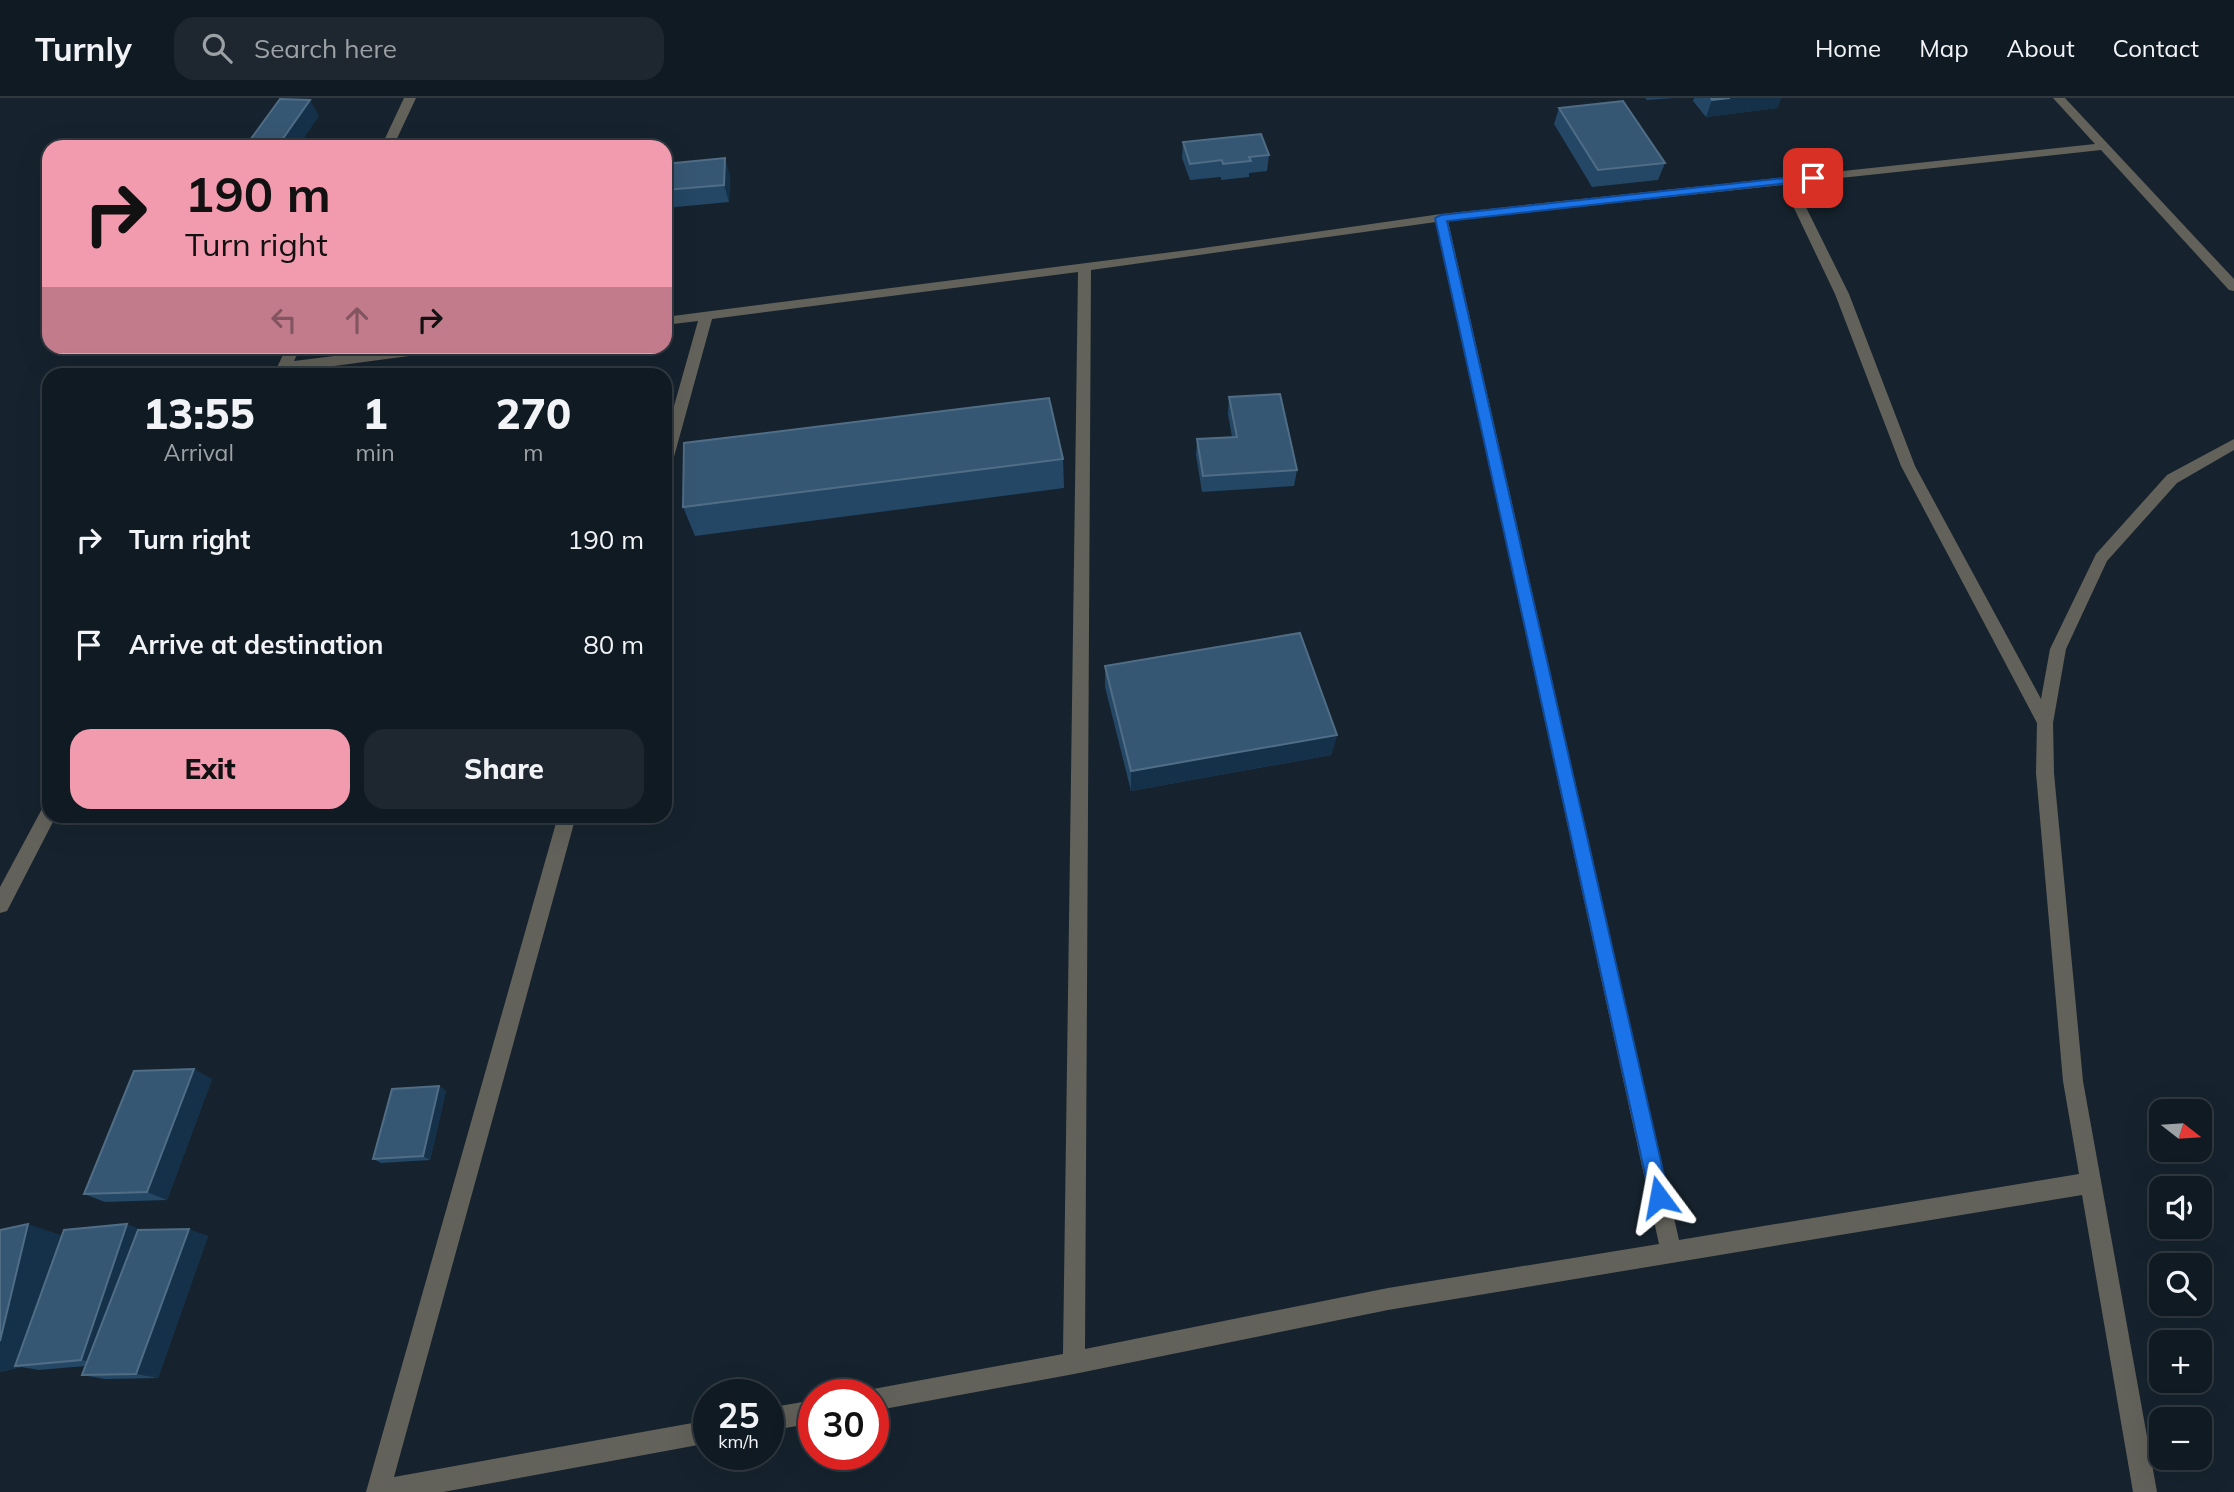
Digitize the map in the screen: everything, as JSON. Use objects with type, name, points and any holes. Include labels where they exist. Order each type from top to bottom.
[{"type":"street","points":[[390,140],[410,98]]},
{"type":"street","points":[[2059,98],[2234,288]]},
{"type":"street","points":[[672,320],[1441,218],[2105,146]]},
{"type":"street","points":[[1787,181],[1842,293],[1908,466],[2045,723]]},
{"type":"street","points":[[1441,218],[1671,1251]]},
{"type":"street","points":[[1074,1363],[1085,267]]},
{"type":"street","points":[[672,439],[706,316]]},
{"type":"street","points":[[304,368],[399,354]]},
{"type":"street","points":[[2145,1492],[2073,1081],[2045,773],[2045,723],[2058,649],[2101,558],[2172,479],[2234,444]]},
{"type":"street","points":[[0,905],[43,823]]},
{"type":"street","points":[[565,823],[379,1492],[693,1434]]},
{"type":"street","points":[[889,1397],[1074,1363],[1388,1299],[2090,1183]]},
{"type":"building","points":[[280,99],[310,100],[282,140],[250,140]]},
{"type":"building","points":[[1623,101],[1665,163],[1598,170],[1559,108]]},
{"type":"building","points":[[1261,134],[1269,155],[1249,157],[1251,161],[1223,164],[1222,160],[1190,164],[1183,142]]},
{"type":"building","points":[[725,158],[724,185],[672,189],[672,163]]},
{"type":"building","points":[[1280,394],[1297,470],[1203,476],[1197,439],[1237,437],[1229,397]]},
{"type":"building","points":[[1049,398],[1063,459],[683,507],[684,443]]},
{"type":"building","points":[[1300,633],[1337,735],[1131,771],[1105,666]]},
{"type":"building","points":[[194,1069],[147,1192],[84,1194],[134,1071]]},
{"type":"building","points":[[439,1086],[423,1156],[373,1159],[392,1089]]},
{"type":"building","points":[[28,1224],[0,1341],[0,1230]]},
{"type":"building","points":[[127,1224],[81,1360],[15,1366],[64,1230]]},
{"type":"building","points":[[189,1229],[136,1374],[82,1375],[138,1230]]},
{"type":"route","points":[[1659,1197],[1441,218],[1813,178]]}]
